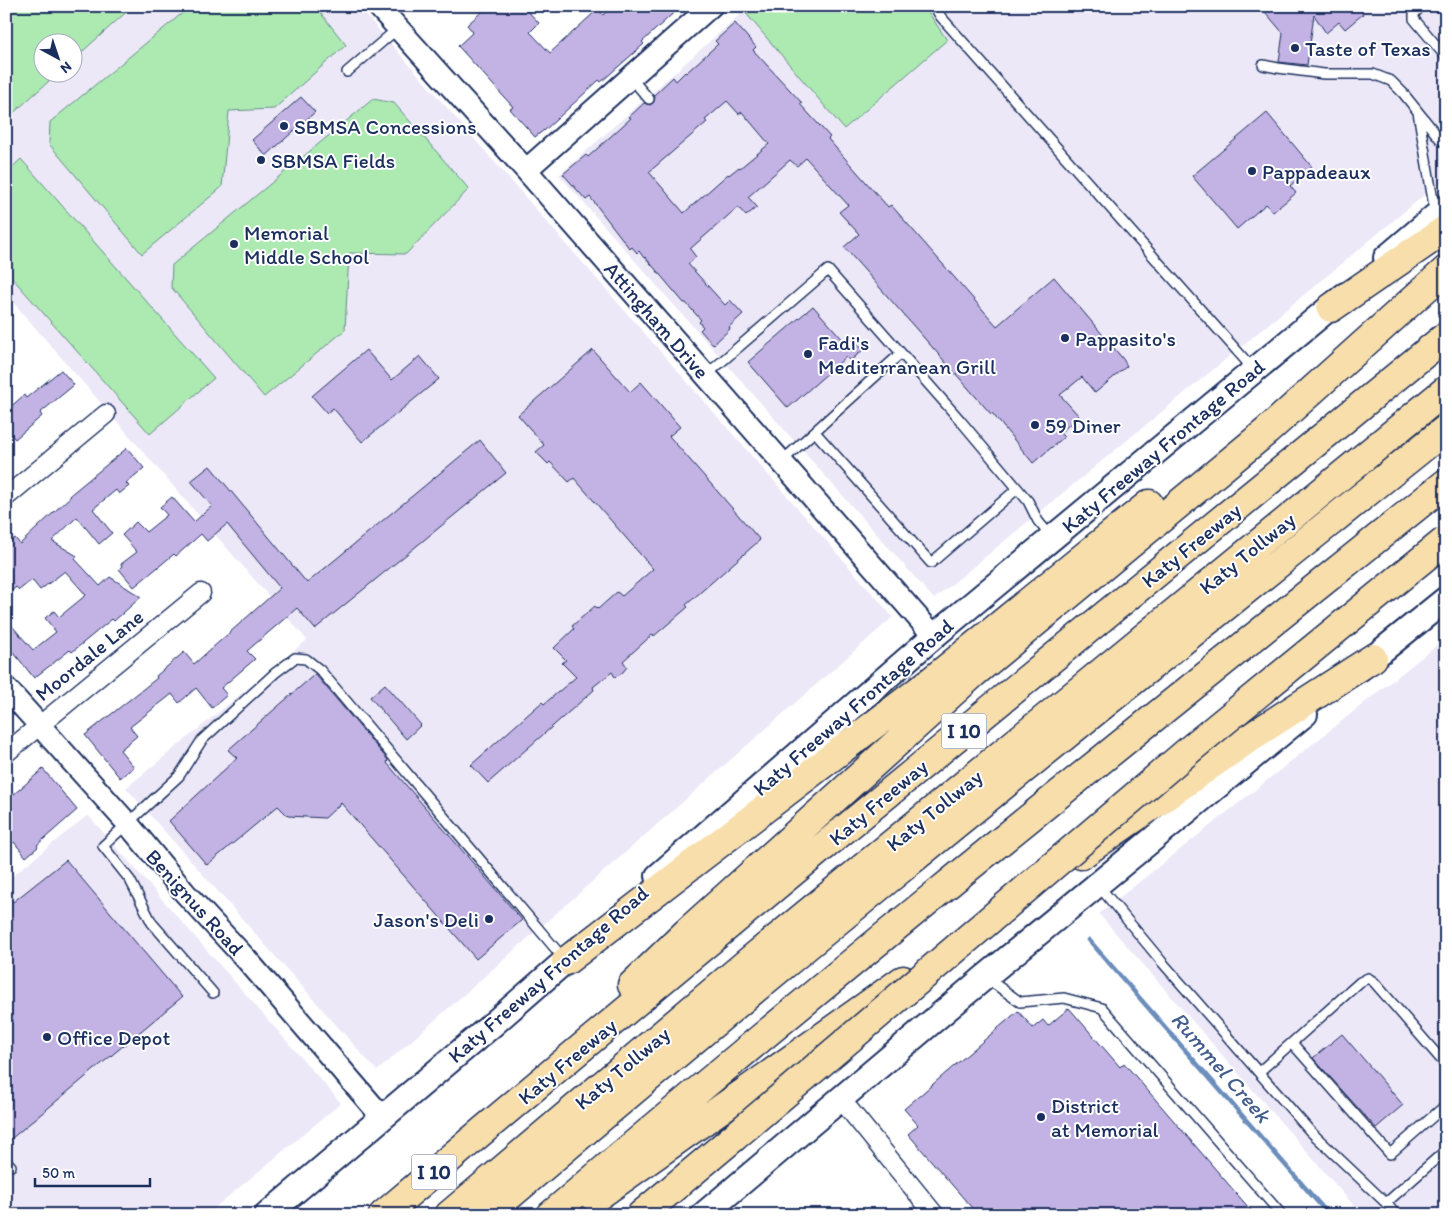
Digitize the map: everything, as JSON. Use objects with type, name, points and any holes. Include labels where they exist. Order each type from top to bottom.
[{"type":"highway","points":[[1331,308],[1442,217]]},
{"type":"highway","points":[[566,961],[931,680],[1309,383],[1446,268]]},
{"type":"highway","name":"Katy Freeway","points":[[384,1215],[484,1129],[964,730],[1446,336]]},
{"type":"highway","points":[[484,1129],[687,932],[973,674],[1267,431],[1309,383]]},
{"type":"highway","name":"Katy Tollway","points":[[449,1215],[748,961],[1446,390]]},
{"type":"highway","name":"Katy Tollway","points":[[487,1215],[763,981],[1446,429]]},
{"type":"highway","points":[[551,1215],[914,911],[1446,483]]},
{"type":"highway","points":[[641,1215],[1194,746],[1446,540]]},
{"type":"highway","points":[[571,1215],[771,1072],[1136,817],[1258,733],[1373,658]]},
{"type":"highway","points":[[647,1215],[728,1143]]},
{"type":"main road","name":"Katy Freeway Frontage Road","points":[[267,1215],[566,961],[681,856],[934,636],[1331,308]]},
{"type":"main road","points":[[703,1215],[985,977],[1446,599]]},
{"type":"street","name":"Attingham Drive","points":[[378,6],[526,170],[934,636]]},
{"type":"street","points":[[526,170],[711,6]]},
{"type":"street","points":[[6,497],[106,414]]},
{"type":"street","name":"Moordale Lane","points":[[6,753],[201,593]]},
{"type":"street","name":"Benignus Road","points":[[6,688],[128,824],[185,894],[248,961],[383,1118]]},
{"type":"street","points":[[840,1098],[935,1215]]},
{"type":"lane","points":[[934,6],[952,29],[1254,370]]},
{"type":"lane","points":[[1421,6],[1414,14],[1414,18],[1446,57]]},
{"type":"lane","points":[[347,72],[398,28]]},
{"type":"lane","points":[[1264,64],[1278,68],[1324,74],[1373,74],[1390,80],[1404,93],[1440,139],[1446,143]]},
{"type":"lane","points":[[631,78],[649,99]]},
{"type":"lane","points":[[1418,112],[1442,217]]},
{"type":"lane","points":[[706,376],[828,270],[960,420],[1028,501],[1038,521],[1052,538]]},
{"type":"lane","points":[[781,462],[900,354]]},
{"type":"lane","points":[[815,432],[931,563],[1017,489]]},
{"type":"lane","points":[[213,993],[152,923],[130,880],[102,846],[179,776],[202,740],[275,673],[295,658],[306,659],[320,670],[566,961]]},
{"type":"lane","points":[[1098,885],[1162,962],[1310,1131],[1386,1203],[1396,1215]]},
{"type":"lane","points":[[985,977],[1020,1002],[1064,998],[1102,1008],[1280,1215]]},
{"type":"lane","points":[[1259,1072],[1360,982],[1368,978],[1374,982],[1446,1065]]},
{"type":"lane","points":[[1292,1043],[1390,1154],[1446,1105]]},
{"type":"lane","points":[[1386,1203],[1446,1150]]},
{"type":"shaded area","points":[[6,6],[358,6],[893,617],[377,1071],[126,788],[307,640],[6,294]]},
{"type":"shaded area","points":[[924,6],[1446,6],[1446,177],[934,599],[559,175],[744,11],[844,129],[947,40]]},
{"type":"shaded area","points":[[1446,638],[1446,1215],[1362,1215],[1099,914]]},
{"type":"shaded area","points":[[88,815],[341,1103],[206,1215],[6,1215],[6,881]]},
{"type":"green space","points":[[6,6],[133,6],[82,52],[82,32],[32,32],[32,82],[48,82],[10,116],[6,111]]},
{"type":"green space","points":[[191,6],[315,6],[346,45],[274,109],[229,111],[222,187],[142,254],[49,144],[50,122]]},
{"type":"green space","points":[[749,6],[924,6],[947,40],[844,129],[744,11]]},
{"type":"green space","points":[[373,99],[394,103],[469,189],[406,254],[349,253],[345,330],[264,397],[171,287],[172,265]]},
{"type":"green space","points":[[21,159],[214,378],[150,434],[6,271],[6,173]]},
{"type":"building","points":[[488,6],[523,6],[539,23],[530,32],[550,53],[598,9],[603,15],[612,6],[681,6],[642,42],[644,44],[601,82],[599,80],[544,131],[535,137],[510,109],[513,107],[458,46],[473,32],[467,25]]},
{"type":"building","name":"Taste of Texas","points":[[1260,6],[1357,6],[1363,14],[1345,29],[1339,22],[1326,33],[1314,15],[1307,65],[1279,62],[1283,33]]},
{"type":"building","points":[[735,23],[756,47],[753,50],[802,103],[800,104],[830,137],[828,139],[888,207],[891,205],[997,326],[1054,277],[1123,359],[1127,366],[1095,393],[1082,377],[1060,395],[1079,416],[1060,433],[1064,437],[1033,463],[992,413],[844,247],[859,234],[839,212],[848,205],[806,158],[797,166],[790,160],[748,197],[757,207],[746,216],[738,207],[690,249],[696,257],[688,264],[725,305],[730,300],[743,314],[713,345],[700,330],[703,327],[699,322],[701,320],[639,251],[637,253],[632,247],[630,249],[590,197],[586,200],[563,174],[586,155],[588,157],[631,118],[629,117],[644,103],[650,105],[653,103],[654,95],[673,77],[676,81],[686,73],[718,44],[715,41]],"holes":[[[727,101],[739,114],[742,112],[769,144],[740,168],[728,174],[684,213],[649,172],[707,122],[705,120]]]},
{"type":"building","name":"SBMSA Concessions","points":[[301,97],[315,112],[266,156],[252,140]]},
{"type":"building","name":"Pappadeaux","points":[[1267,113],[1312,167],[1290,186],[1296,193],[1273,212],[1266,204],[1237,229],[1192,176]]},
{"type":"building","name":"Fadi's Mediterranean Grill","points":[[813,306],[845,342],[852,337],[863,350],[850,361],[846,357],[788,408],[748,362]]},
{"type":"building","points":[[366,350],[392,380],[420,356],[439,379],[362,442],[333,408],[327,413],[312,396]]},
{"type":"building","points":[[593,350],[630,392],[641,382],[680,427],[669,436],[760,540],[686,605],[688,607],[654,636],[653,634],[623,661],[627,667],[622,673],[615,677],[612,672],[593,687],[594,690],[488,783],[471,765],[542,702],[544,704],[576,677],[562,663],[566,660],[554,648],[574,629],[572,626],[595,606],[598,609],[617,592],[622,596],[653,569],[574,478],[569,482],[550,462],[548,464],[536,452],[544,445],[518,415]]},
{"type":"building","points":[[61,370],[74,385],[40,413],[42,416],[15,439],[6,429],[6,411],[24,395],[26,398]]},
{"type":"building","points":[[480,440],[506,473],[315,629],[297,608],[247,651],[255,659],[221,688],[227,695],[212,708],[196,688],[179,703],[172,694],[130,727],[137,736],[120,750],[134,767],[120,778],[85,735],[157,678],[156,676],[184,652],[194,664],[280,588],[227,524],[207,541],[201,534],[176,556],[174,554],[134,587],[119,569],[122,566],[121,564],[137,552],[122,535],[136,522],[146,532],[167,515],[160,507],[172,497],[194,522],[212,506],[191,481],[210,466],[307,583]]},
{"type":"building","points":[[127,448],[144,468],[126,483],[129,486],[119,494],[116,490],[93,509],[112,533],[99,544],[77,517],[52,541],[77,556],[75,559],[100,586],[110,577],[141,597],[114,621],[112,619],[72,652],[70,650],[34,678],[6,643],[6,619],[33,650],[56,632],[45,618],[54,611],[59,617],[86,595],[65,571],[40,590],[32,580],[19,590],[16,587],[6,596],[6,544],[15,538],[20,544],[70,495]]},
{"type":"building","points":[[315,674],[388,760],[387,763],[522,920],[476,959],[341,803],[325,818],[288,816],[278,806],[207,865],[169,821],[237,758],[228,750]]},
{"type":"building","points":[[385,684],[421,725],[406,739],[370,697]]},
{"type":"building","points":[[43,769],[77,810],[26,857],[14,842],[6,849],[6,801]]},
{"type":"building","points":[[66,860],[182,997],[6,1143],[6,895],[13,902]]},
{"type":"building","name":"District at Memorial","points":[[1069,1008],[1120,1067],[1124,1063],[1255,1215],[978,1215],[908,1134],[918,1125],[904,1109],[1018,1011],[1033,1028],[1043,1020],[1048,1026]]},
{"type":"building","points":[[1342,1034],[1403,1105],[1376,1128],[1313,1058]]},
{"type":"waterway","name":"Rummel Creek","points":[[1089,940],[1329,1215]]},
{"type":"place","name":"Taste of Texas","points":[[1295,48]]},
{"type":"place","name":"SBMSA Concessions","points":[[284,126]]},
{"type":"place","name":"SBMSA Fields","points":[[261,160]]},
{"type":"place","name":"Pappadeaux","points":[[1252,171]]},
{"type":"place","name":"Memorial Middle School","points":[[234,244]]},
{"type":"place","name":"Pappasito's","points":[[1065,338]]},
{"type":"place","name":"Fadi's Mediterranean Grill","points":[[808,354]]},
{"type":"place","name":"59 Diner","points":[[1035,425]]},
{"type":"place","name":"Jason's Deli","points":[[489,919]]},
{"type":"place","name":"Office Depot","points":[[47,1037]]},
{"type":"place","name":"District at Memorial","points":[[1041,1117]]}]
